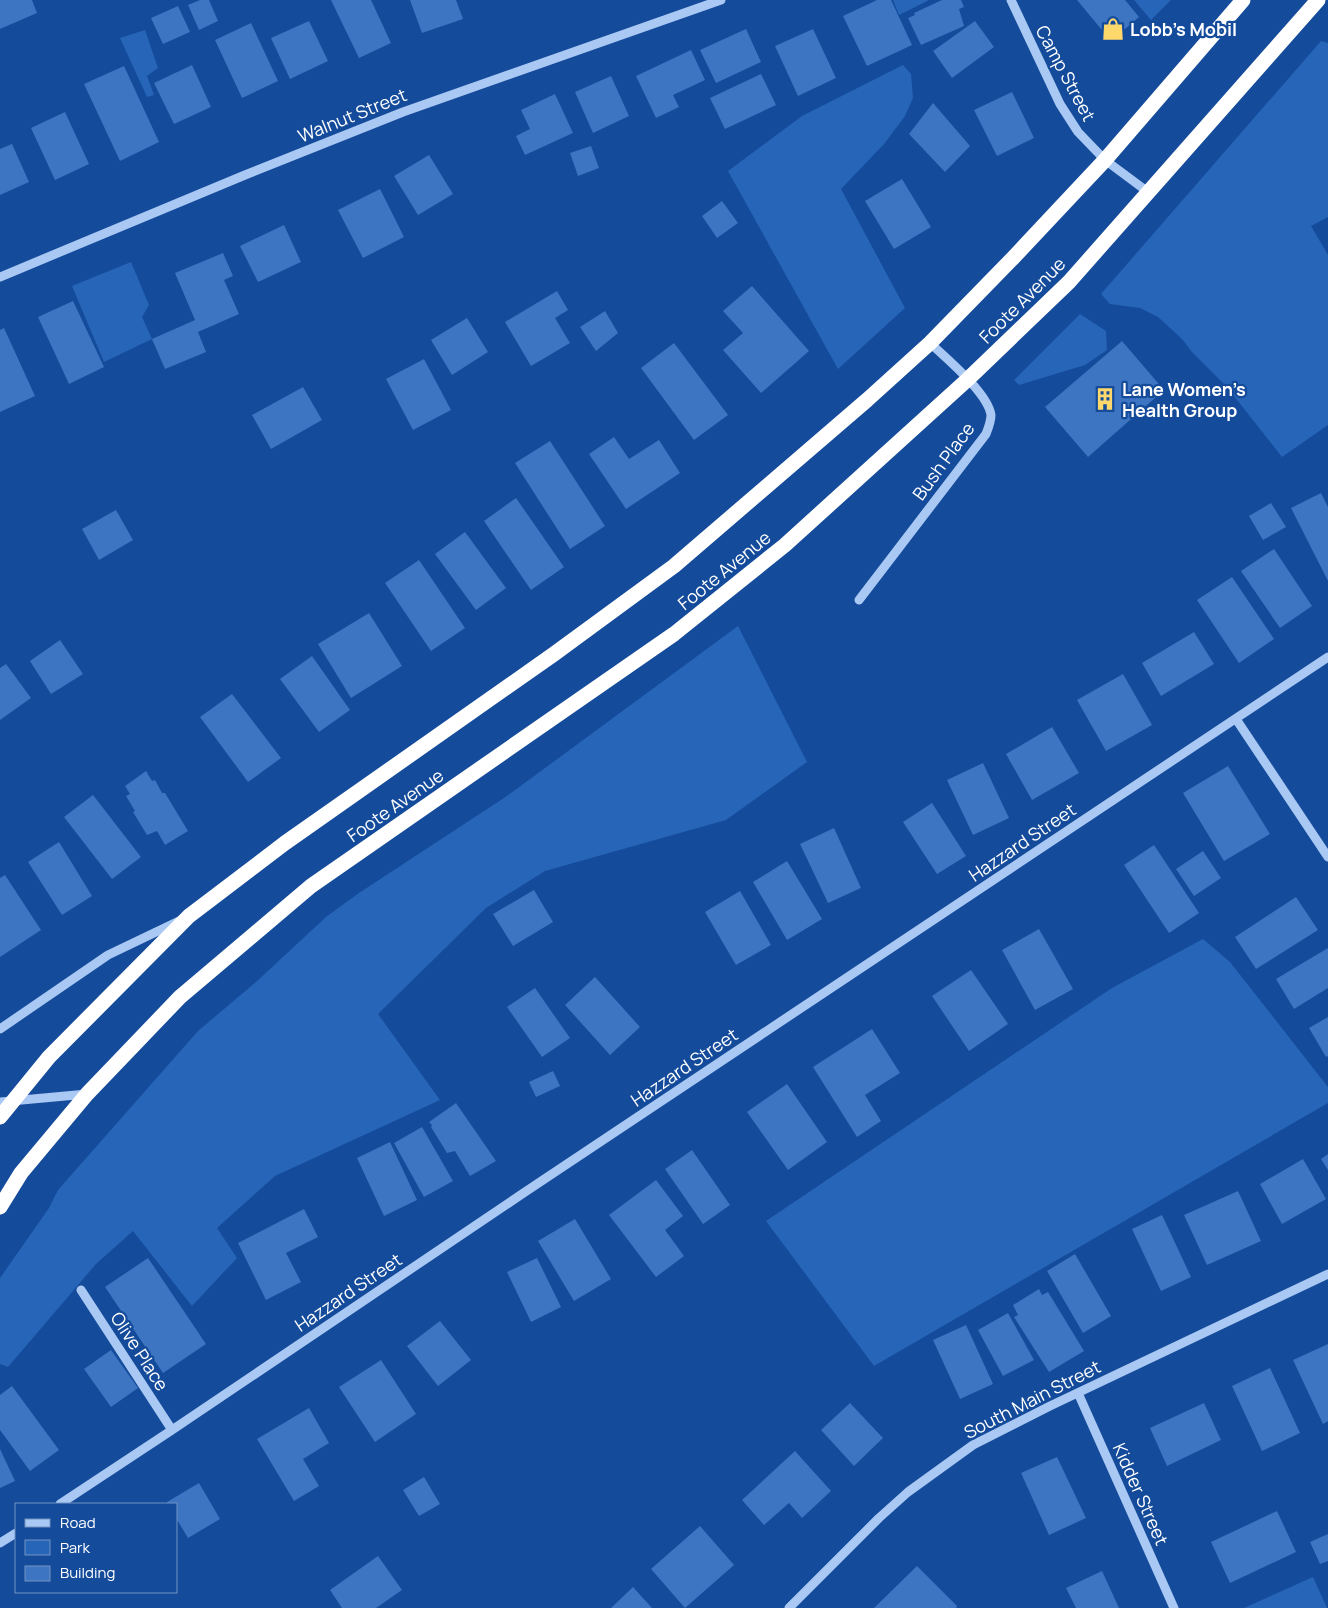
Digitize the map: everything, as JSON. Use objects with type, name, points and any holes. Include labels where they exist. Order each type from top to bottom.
[{"type":"highway","name":"Foote Avenue","points":[[0,1117],[7,1101],[188,916],[285,843],[554,654],[674,566],[860,406],[930,343],[1013,258],[1105,160],[1244,0]]},
{"type":"highway","name":"Foote Avenue","points":[[0,1207],[21,1173],[86,1094],[180,997],[311,886],[674,634],[785,545],[967,380],[1069,282],[1318,0]]},
{"type":"street","name":"Walnut Street","points":[[0,277],[403,112],[721,0]]},
{"type":"street","name":"Camp Street","points":[[1011,0],[1060,104],[1078,132],[1105,160],[1148,192]]},
{"type":"street","name":"Bush Place","points":[[858,600],[986,434],[991,416],[986,401],[930,343]]},
{"type":"street","name":"Hazzard Street","points":[[62,1503],[1328,657]]},
{"type":"street","points":[[1236,719],[1328,857]]},
{"type":"street","name":"Foote Avenue","points":[[0,1029],[108,955],[188,916]]},
{"type":"street","points":[[7,1101],[86,1094]]},
{"type":"street","name":"South Main Street","points":[[789,1608],[879,1518],[908,1492],[974,1445],[1078,1393],[1328,1274]]},
{"type":"street","name":"Olive Place","points":[[81,1290],[172,1430]]},
{"type":"street","name":"Kidder Street","points":[[1078,1393],[1174,1608]]},
{"type":"street","points":[[0,1543],[15,1534]]},
{"type":"green space","points":[[893,0],[929,0],[899,15]]},
{"type":"green space","points":[[1134,0],[1171,0],[1151,20]]},
{"type":"green space","points":[[145,30],[158,68],[147,76],[154,95],[147,97],[120,38]]},
{"type":"green space","points":[[1321,41],[1328,43],[1328,217],[1311,226],[1328,255],[1328,425],[1282,457],[1226,386],[1192,352],[1183,340],[1158,317],[1140,308],[1110,304],[1101,294]]},
{"type":"green space","points":[[903,65],[911,74],[913,98],[905,116],[884,144],[841,189],[905,308],[838,369],[728,171],[802,116]]},
{"type":"green space","points":[[131,262],[149,305],[142,317],[152,339],[104,362],[72,286]]},
{"type":"green space","points":[[1080,314],[1106,331],[1107,350],[1085,365],[1019,385],[1014,380]]},
{"type":"green space","points":[[738,626],[807,762],[726,820],[545,871],[486,908],[378,1014],[440,1100],[275,1176],[217,1228],[237,1258],[192,1306],[133,1231],[96,1264],[8,1367],[0,1364],[0,1278],[49,1208],[58,1190],[198,1031],[256,982],[326,917],[359,893],[507,796]]},
{"type":"green space","points":[[1203,939],[1230,962],[1328,1087],[1328,1103],[874,1366],[766,1221],[1112,988]]},
{"type":"green space","points":[[1313,1577],[1327,1608],[1244,1608]]},
{"type":"building","points":[[0,0],[32,0],[37,13],[0,29]]},
{"type":"building","points":[[200,0],[209,0],[218,21],[199,30],[188,5]]},
{"type":"building","points":[[331,0],[371,0],[391,43],[359,58]]},
{"type":"building","points":[[410,0],[456,0],[463,19],[422,33]]},
{"type":"building","points":[[877,0],[891,0],[912,45],[867,66],[843,16]]},
{"type":"building","points":[[942,0],[961,0],[964,7],[959,9],[964,26],[921,45],[908,18],[915,15],[914,13]]},
{"type":"building","name":"Lobb's Mobil","points":[[1077,0],[1125,0],[1139,17],[1111,41]]},
{"type":"building","points":[[178,6],[190,32],[163,44],[151,18]]},
{"type":"building","points":[[309,21],[328,61],[290,79],[271,38]]},
{"type":"building","points":[[975,21],[994,47],[952,78],[933,51]]},
{"type":"building","points":[[251,23],[278,81],[242,98],[215,40]]},
{"type":"building","points":[[746,29],[761,62],[716,83],[700,50]]},
{"type":"building","points":[[813,29],[836,78],[798,96],[775,46]]},
{"type":"building","points":[[691,50],[705,80],[673,95],[679,107],[656,118],[636,76]]},
{"type":"building","points":[[192,65],[211,107],[174,124],[154,83]]},
{"type":"building","points":[[124,66],[159,142],[120,161],[84,84]]},
{"type":"building","points":[[761,74],[776,105],[725,129],[710,98]]},
{"type":"building","points":[[611,76],[629,116],[593,133],[575,92]]},
{"type":"building","points":[[1012,92],[1034,138],[997,156],[974,110]]},
{"type":"building","points":[[555,94],[573,133],[525,155],[516,136],[530,129],[521,110]]},
{"type":"building","points":[[933,103],[970,146],[945,172],[909,134]]},
{"type":"building","points":[[65,112],[89,164],[55,180],[31,128]]},
{"type":"building","points":[[12,144],[29,182],[0,195],[0,149]]},
{"type":"building","points":[[591,146],[599,168],[578,176],[570,153]]},
{"type":"building","points":[[429,155],[453,194],[418,215],[394,176]]},
{"type":"building","points":[[902,179],[931,227],[894,249],[865,201]]},
{"type":"building","points":[[380,189],[404,237],[363,258],[338,210]]},
{"type":"building","points":[[722,201],[738,223],[717,238],[702,216]]},
{"type":"building","points":[[284,225],[301,262],[258,282],[240,246]]},
{"type":"building","points":[[223,253],[233,276],[224,280],[239,314],[198,332],[206,352],[165,369],[152,339],[195,320],[175,273]]},
{"type":"building","points":[[752,286],[809,351],[761,393],[723,350],[743,333],[723,311]]},
{"type":"building","points":[[557,291],[568,310],[555,318],[570,343],[531,366],[505,322]]},
{"type":"building","points":[[73,301],[104,367],[69,384],[38,317]]},
{"type":"building","points":[[605,311],[618,333],[596,351],[580,327]]},
{"type":"building","points":[[467,318],[488,352],[452,375],[431,340]]},
{"type":"building","points":[[4,328],[35,396],[0,412],[0,330]]},
{"type":"building","name":"Lane Women’s Health Group","points":[[1122,341],[1164,390],[1088,457],[1045,407]]},
{"type":"building","points":[[674,343],[728,415],[694,440],[641,368]]},
{"type":"building","points":[[424,359],[451,410],[413,430],[386,379]]},
{"type":"building","points":[[303,387],[322,420],[271,449],[252,415]]},
{"type":"building","points":[[614,437],[629,459],[659,440],[680,473],[626,509],[589,454]]},
{"type":"building","points":[[550,441],[605,526],[570,549],[515,463]]},
{"type":"building","points":[[1321,493],[1328,507],[1328,581],[1291,508]]},
{"type":"building","points":[[516,498],[564,567],[531,590],[484,521]]},
{"type":"building","points":[[1271,503],[1286,527],[1263,540],[1249,516]]},
{"type":"building","points":[[116,510],[133,540],[99,560],[82,529]]},
{"type":"building","points":[[465,532],[506,588],[476,610],[435,554]]},
{"type":"building","points":[[1274,549],[1312,606],[1280,628],[1241,571]]},
{"type":"building","points":[[419,560],[465,628],[431,651],[385,583]]},
{"type":"building","points":[[1232,577],[1274,639],[1239,663],[1197,600]]},
{"type":"building","points":[[369,613],[402,666],[351,698],[318,644]]},
{"type":"building","points":[[1194,632],[1214,664],[1161,696],[1142,663]]},
{"type":"building","points":[[60,640],[83,674],[51,694],[30,661]]},
{"type":"building","points":[[312,656],[350,710],[319,732],[280,679]]},
{"type":"building","points":[[6,664],[31,698],[0,720],[0,668]]},
{"type":"building","points":[[1123,674],[1152,725],[1106,751],[1077,700]]},
{"type":"building","points":[[232,694],[281,758],[248,782],[200,717]]},
{"type":"building","points":[[1052,727],[1079,773],[1032,800],[1006,754]]},
{"type":"building","points":[[983,763],[1009,818],[973,835],[947,780]]},
{"type":"building","points":[[1228,766],[1270,834],[1224,861],[1183,793]]},
{"type":"building","points":[[146,771],[152,781],[155,780],[162,793],[165,793],[188,831],[165,845],[157,831],[147,835],[126,796],[130,794],[125,786]]},
{"type":"building","points":[[93,795],[141,857],[112,879],[64,817]]},
{"type":"building","points":[[932,803],[966,856],[937,874],[903,822]]},
{"type":"building","points":[[834,828],[861,888],[828,903],[800,844]]},
{"type":"building","points":[[59,842],[92,896],[62,915],[28,862]]},
{"type":"building","points":[[1154,845],[1199,913],[1169,933],[1124,865]]},
{"type":"building","points":[[1203,851],[1221,878],[1194,896],[1176,869]]},
{"type":"building","points":[[787,861],[822,919],[787,940],[753,882]]},
{"type":"building","points":[[5,875],[41,930],[0,957],[0,878]]},
{"type":"building","points":[[534,890],[553,922],[513,946],[493,914]]},
{"type":"building","points":[[740,891],[771,945],[736,965],[705,912]]},
{"type":"building","points":[[1296,897],[1318,930],[1256,969],[1235,937]]},
{"type":"building","points":[[1039,929],[1073,989],[1035,1010],[1002,950]]},
{"type":"building","points":[[1328,948],[1328,988],[1294,1009],[1276,979]]},
{"type":"building","points":[[971,970],[1008,1024],[969,1051],[932,996]]},
{"type":"building","points":[[595,977],[640,1027],[610,1055],[565,1005]]},
{"type":"building","points":[[535,988],[570,1038],[542,1057],[507,1007]]},
{"type":"building","points":[[1328,1017],[1328,1056],[1326,1057],[1309,1028]]},
{"type":"building","points":[[872,1029],[900,1073],[865,1095],[881,1121],[857,1137],[813,1067]]},
{"type":"building","points":[[553,1071],[560,1086],[536,1097],[529,1082]]},
{"type":"building","points":[[787,1084],[827,1142],[788,1170],[747,1112]]},
{"type":"building","points":[[456,1103],[496,1161],[470,1176],[455,1151],[447,1153],[429,1122]]},
{"type":"building","points":[[422,1127],[453,1181],[424,1197],[394,1143]]},
{"type":"building","points":[[390,1142],[417,1200],[384,1216],[357,1158]]},
{"type":"building","points":[[692,1150],[730,1205],[703,1224],[665,1169]]},
{"type":"building","points":[[1328,1154],[1328,1170],[1321,1159]]},
{"type":"building","points":[[1303,1159],[1326,1199],[1282,1224],[1260,1184]]},
{"type":"building","points":[[656,1180],[683,1216],[665,1230],[684,1256],[656,1277],[609,1215]]},
{"type":"building","points":[[1238,1191],[1261,1241],[1207,1265],[1184,1215]]},
{"type":"building","points":[[304,1209],[318,1237],[286,1253],[301,1282],[266,1300],[238,1243]]},
{"type":"building","points":[[1162,1215],[1191,1277],[1161,1291],[1132,1229]]},
{"type":"building","points":[[575,1219],[611,1279],[574,1301],[538,1241]]},
{"type":"building","points":[[1075,1254],[1111,1316],[1083,1333],[1047,1271]]},
{"type":"building","points":[[148,1258],[206,1344],[163,1373],[105,1287]]},
{"type":"building","points":[[537,1258],[561,1307],[531,1322],[507,1272]]},
{"type":"building","points":[[1039,1289],[1042,1295],[1048,1292],[1084,1351],[1049,1372],[1014,1317],[1018,1315],[1013,1305]]},
{"type":"building","points":[[1008,1313],[1034,1360],[1003,1376],[978,1330]]},
{"type":"building","points":[[440,1321],[471,1360],[438,1386],[407,1346]]},
{"type":"building","points":[[966,1325],[993,1384],[960,1399],[933,1340]]},
{"type":"building","points":[[1328,1344],[1328,1421],[1323,1424],[1293,1360]]},
{"type":"building","points":[[111,1350],[138,1388],[111,1407],[84,1369]]},
{"type":"building","points":[[381,1360],[416,1414],[375,1442],[339,1387]]},
{"type":"building","points":[[1270,1368],[1300,1433],[1262,1451],[1232,1386]]},
{"type":"building","points":[[12,1386],[59,1450],[30,1471],[0,1430],[0,1395]]},
{"type":"building","points":[[850,1403],[883,1438],[854,1466],[821,1430]]},
{"type":"building","points":[[1204,1403],[1221,1440],[1167,1466],[1150,1428]]},
{"type":"building","points":[[309,1408],[329,1443],[303,1459],[319,1486],[294,1501],[257,1439]]},
{"type":"building","points":[[0,1449],[15,1481],[0,1488]]},
{"type":"building","points":[[795,1451],[831,1491],[802,1518],[789,1503],[764,1525],[742,1500]]},
{"type":"building","points":[[1057,1457],[1086,1518],[1049,1535],[1021,1473]]},
{"type":"building","points":[[424,1477],[440,1504],[419,1516],[403,1490]]},
{"type":"building","points":[[199,1483],[220,1519],[188,1538],[178,1521],[178,1503],[167,1502]]},
{"type":"building","points":[[1277,1511],[1296,1552],[1230,1583],[1211,1542]]},
{"type":"building","points":[[700,1526],[734,1565],[685,1608],[651,1569]]},
{"type":"building","points":[[1328,1534],[1328,1561],[1320,1564],[1310,1542]]},
{"type":"building","points":[[378,1556],[402,1590],[376,1608],[342,1608],[330,1590]]},
{"type":"building","points":[[917,1566],[957,1606],[956,1608],[874,1608]]},
{"type":"building","points":[[1102,1571],[1119,1608],[1076,1608],[1066,1588]]},
{"type":"building","points":[[633,1587],[652,1608],[611,1608]]},
{"type":"place","name":"Lobb's Mobil","points":[[1113,29]]},
{"type":"place","name":"Lane Women’s Health Group","points":[[1105,399]]}]
